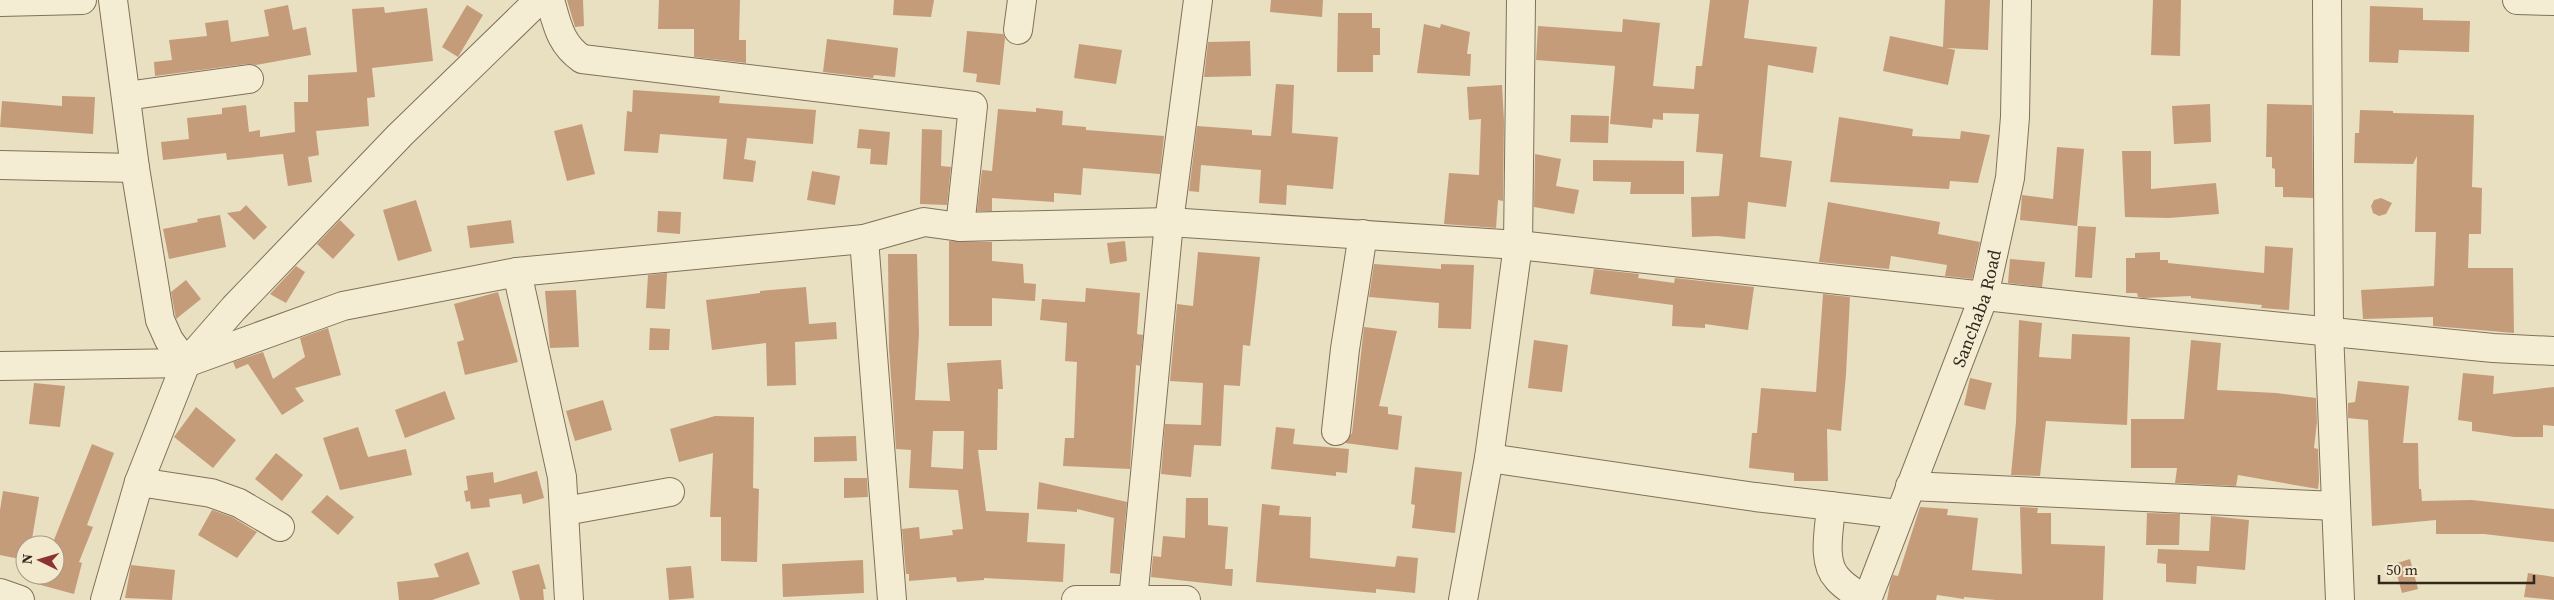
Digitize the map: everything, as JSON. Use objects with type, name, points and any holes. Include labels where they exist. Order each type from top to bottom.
[{"type":"street","points":[[0,2],[82,0]]},
{"type":"street","points":[[113,0],[134,168],[160,320],[169,340],[186,363]]},
{"type":"street","points":[[105,600],[139,482],[186,363],[234,308],[400,135],[539,0]]},
{"type":"street","points":[[550,0],[560,36],[570,50],[582,59],[973,106],[960,227]]},
{"type":"street","points":[[1018,30],[1022,0]]},
{"type":"street","points":[[1133,599],[1169,222],[1198,0]]},
{"type":"street","points":[[1463,600],[1489,458],[1518,245],[1521,0]]},
{"type":"street","name":"Sanchaba Road","points":[[1866,600],[1984,296],[2010,178],[2015,118],[2017,0]]},
{"type":"street","points":[[2327,0],[2329,331],[2340,600]]},
{"type":"street","points":[[2517,0],[2554,1]]},
{"type":"street","points":[[126,96],[249,78]]},
{"type":"street","points":[[0,165],[134,168]]},
{"type":"street","points":[[0,366],[186,363],[343,306],[517,272],[864,239],[924,222],[960,227],[1169,222],[1518,245],[1984,296],[2493,348],[2554,351]]},
{"type":"street","points":[[1336,431],[1345,349],[1363,234]]},
{"type":"street","points":[[864,239],[892,600]]},
{"type":"street","points":[[517,272],[562,476],[569,600]]},
{"type":"street","points":[[1489,458],[1605,476],[1898,514]]},
{"type":"street","points":[[139,482],[211,493],[239,503],[280,527]]},
{"type":"street","points":[[1910,486],[2336,506]]},
{"type":"street","points":[[565,511],[670,492]]},
{"type":"street","points":[[1831,506],[1828,554],[1831,569],[1837,578],[1866,600]]},
{"type":"street","points":[[0,593],[20,600]]},
{"type":"street","points":[[1076,600],[1186,600]]},
{"type":"building","points":[[567,0],[583,0],[584,26],[575,27]]},
{"type":"building","points":[[659,0],[740,0],[739,40],[746,40],[746,63],[694,57],[694,29],[658,29]]},
{"type":"building","points":[[894,0],[934,0],[931,17],[893,15]]},
{"type":"building","points":[[1271,0],[1323,0],[1322,17],[1270,12]]},
{"type":"building","points":[[1710,0],[1749,0],[1744,38],[1817,47],[1813,73],[1768,65],[1760,157],[1792,161],[1786,207],[1748,202],[1745,239],[1718,236],[1692,237],[1691,197],[1719,196],[1723,154],[1696,152],[1699,114],[1663,113],[1663,120],[1653,119],[1652,128],[1610,124],[1615,66],[1536,60],[1538,26],[1622,32],[1623,19],[1660,23],[1653,86],[1694,89],[1696,66],[1702,66]]},
{"type":"building","points":[[1945,0],[1990,0],[1988,50],[1946,48],[1955,50],[1948,85],[1883,71],[1890,36],[1943,47]]},
{"type":"building","points":[[2153,0],[2181,0],[2180,56],[2151,55]]},
{"type":"building","points":[[288,5],[293,30],[306,27],[311,55],[256,65],[247,64],[155,76],[154,62],[172,60],[169,40],[207,36],[205,23],[228,20],[231,42],[269,36],[264,10]]},
{"type":"building","points":[[467,5],[483,15],[458,57],[442,47]]},
{"type":"building","points":[[2370,6],[2423,8],[2423,20],[2470,21],[2469,52],[2399,50],[2398,63],[2369,62]]},
{"type":"building","points":[[384,7],[385,13],[427,8],[433,61],[372,68],[375,97],[367,98],[369,126],[316,131],[319,155],[308,157],[312,182],[288,186],[283,154],[227,160],[226,153],[163,160],[161,142],[189,139],[187,118],[222,114],[222,108],[246,105],[249,132],[260,130],[260,137],[295,132],[294,102],[308,102],[308,75],[357,72],[352,9]]},
{"type":"building","points":[[1338,13],[1372,13],[1372,28],[1380,28],[1380,55],[1373,55],[1373,72],[1337,72]]},
{"type":"building","points":[[1424,24],[1440,28],[1441,24],[1470,32],[1467,54],[1471,54],[1470,76],[1417,73]]},
{"type":"building","points":[[967,31],[1003,34],[1005,38],[1000,85],[976,82],[977,74],[963,72]]},
{"type":"building","points":[[827,39],[898,48],[895,77],[874,75],[873,78],[823,72]]},
{"type":"building","points":[[1250,41],[1251,76],[1204,77],[1208,42]]},
{"type":"building","points":[[1079,44],[1122,50],[1116,84],[1074,78]]},
{"type":"building","points":[[1276,84],[1294,85],[1292,133],[1338,137],[1333,189],[1287,185],[1286,205],[1259,203],[1261,170],[1201,165],[1199,192],[1189,191],[1197,126],[1252,130],[1252,135],[1271,136]]},
{"type":"building","points":[[1502,85],[1504,121],[1503,201],[1498,200],[1496,228],[1444,224],[1449,173],[1479,175],[1481,119],[1469,120],[1467,87]]},
{"type":"building","points":[[633,90],[720,96],[719,103],[816,110],[813,144],[747,138],[744,159],[756,161],[753,182],[723,179],[727,139],[660,134],[658,153],[624,151],[627,111],[632,112]]},
{"type":"building","points":[[62,96],[95,97],[93,134],[0,127],[2,101],[62,106]]},
{"type":"building","points":[[2210,104],[2211,142],[2174,144],[2172,106]]},
{"type":"building","points":[[2267,104],[2312,105],[2313,198],[2283,197],[2283,187],[2275,187],[2275,169],[2272,168],[2272,157],[2266,157]]},
{"type":"building","points":[[1036,108],[1063,111],[1062,125],[1086,127],[1086,130],[1164,136],[1160,174],[1083,168],[1081,195],[1054,193],[1054,202],[992,198],[992,211],[977,211],[982,170],[992,171],[998,109],[1036,112]]},
{"type":"building","points":[[2360,110],[2393,111],[2393,113],[2474,115],[2472,187],[2482,188],[2481,234],[2469,234],[2468,268],[2513,268],[2514,333],[2433,326],[2433,317],[2363,319],[2361,290],[2434,286],[2436,232],[2415,232],[2417,156],[2413,164],[2354,163],[2355,133],[2359,133]]},
{"type":"building","points":[[1571,115],[1609,116],[1608,143],[1570,142]]},
{"type":"building","points":[[1839,117],[1913,129],[1912,136],[1960,139],[1961,131],[1990,135],[1978,183],[1950,181],[1949,189],[1830,182]]},
{"type":"building","points":[[582,124],[595,174],[567,181],[554,131]]},
{"type":"building","points":[[859,129],[890,132],[887,165],[870,164],[871,149],[857,148]]},
{"type":"building","points":[[922,129],[942,130],[941,166],[951,167],[947,205],[920,204]]},
{"type":"building","points":[[2057,147],[2084,149],[2077,226],[2020,220],[2022,195],[2053,199]]},
{"type":"building","points":[[2122,151],[2151,151],[2151,189],[2216,183],[2219,214],[2169,218],[2125,217]]},
{"type":"building","points":[[1535,154],[1561,159],[1556,186],[1579,190],[1574,214],[1534,207]]},
{"type":"building","points":[[1593,160],[1684,161],[1684,194],[1630,194],[1631,182],[1593,181]]},
{"type":"building","points":[[812,171],[840,176],[835,205],[807,200]]},
{"type":"building","points":[[2381,198],[2392,203],[2386,214],[2379,216],[2373,213],[2371,206],[2374,200]]},
{"type":"building","points":[[416,200],[432,251],[398,261],[383,210]]},
{"type":"building","points":[[1828,202],[1940,222],[1938,234],[1980,242],[1972,279],[1945,276],[1947,265],[1891,256],[1889,269],[1819,262]]},
{"type":"building","points":[[246,205],[267,227],[254,240],[227,213],[240,211]]},
{"type":"building","points":[[658,211],[681,212],[680,234],[657,232]]},
{"type":"building","points":[[220,215],[226,247],[169,259],[163,229],[198,222],[197,219]]},
{"type":"building","points":[[340,220],[355,235],[333,259],[317,244]]},
{"type":"building","points":[[511,220],[514,243],[470,248],[467,226]]},
{"type":"building","points":[[2078,226],[2096,227],[2092,278],[2075,277]]},
{"type":"building","points":[[949,241],[992,242],[992,261],[1023,264],[1024,283],[1036,284],[1035,301],[992,298],[992,326],[949,326]]},
{"type":"building","points":[[1125,241],[1127,261],[1110,264],[1107,243]]},
{"type":"building","points":[[2265,246],[2293,248],[2289,310],[2261,308],[2262,305],[2191,298],[2191,296],[2144,298],[2138,297],[2137,293],[2126,293],[2126,258],[2135,258],[2135,253],[2160,252],[2160,260],[2168,260],[2168,263],[2264,273]]},
{"type":"building","points":[[1198,252],[1260,257],[1250,346],[1243,345],[1240,386],[1224,385],[1221,446],[1194,445],[1191,477],[1161,474],[1165,424],[1201,425],[1203,383],[1170,381],[1177,304],[1193,306]]},
{"type":"building","points":[[888,254],[917,254],[919,334],[915,400],[950,401],[947,363],[1001,360],[1003,389],[998,389],[997,450],[978,450],[986,511],[1029,513],[1027,542],[1065,544],[1063,582],[984,578],[984,580],[957,582],[956,577],[909,581],[909,574],[906,574],[902,529],[919,527],[920,539],[953,535],[952,530],[963,529],[958,490],[909,488],[911,450],[896,449],[889,349]],"holes":[[[933,431],[964,431],[963,469],[931,467]]]},
{"type":"building","points":[[2010,259],[2045,262],[2042,287],[2008,283]]},
{"type":"building","points":[[1374,264],[1441,269],[1441,264],[1474,265],[1471,329],[1438,328],[1439,303],[1369,297]]},
{"type":"building","points":[[296,266],[305,272],[286,303],[270,294]]},
{"type":"building","points":[[1594,269],[1639,274],[1638,278],[1674,283],[1675,278],[1754,287],[1748,330],[1705,324],[1705,328],[1672,326],[1673,305],[1590,294]]},
{"type":"building","points":[[667,273],[665,309],[646,308],[648,275]]},
{"type":"building","points":[[186,280],[201,299],[176,319],[171,292]]},
{"type":"building","points":[[806,287],[809,324],[836,322],[837,339],[795,342],[796,385],[767,386],[766,343],[712,350],[706,300],[760,293],[760,291]]},
{"type":"building","points":[[1086,288],[1140,293],[1137,334],[1143,335],[1140,366],[1136,365],[1130,469],[1063,466],[1065,438],[1074,438],[1077,362],[1065,361],[1067,323],[1040,320],[1042,299],[1085,302]]},
{"type":"building","points":[[576,290],[579,347],[550,348],[545,291]]},
{"type":"building","points":[[498,292],[518,362],[465,375],[457,342],[464,340],[454,304]]},
{"type":"building","points":[[1823,294],[1850,297],[1841,431],[1827,429],[1828,481],[1794,481],[1794,473],[1749,468],[1752,433],[1757,433],[1761,388],[1816,392]]},
{"type":"building","points":[[2019,320],[2042,323],[2039,357],[2071,359],[2072,334],[2130,337],[2127,425],[2046,421],[2040,476],[2011,475],[2016,422]]},
{"type":"building","points":[[1364,327],[1397,331],[1379,406],[1388,407],[1388,414],[1402,416],[1398,450],[1345,443],[1352,433]]},
{"type":"building","points":[[328,328],[341,375],[295,388],[304,401],[282,415],[248,364],[236,369],[233,362],[263,352],[273,379],[305,357],[300,338]]},
{"type":"building","points":[[650,328],[670,329],[669,350],[649,350]]},
{"type":"building","points":[[1534,340],[1568,345],[1562,392],[1528,388]]},
{"type":"building","points":[[2191,340],[2221,343],[2217,390],[2276,393],[2316,398],[2317,422],[2314,448],[2318,449],[2318,489],[2238,475],[2236,486],[2175,483],[2177,468],[2131,468],[2131,419],[2184,419]]},
{"type":"building","points":[[2463,373],[2494,376],[2493,394],[2554,387],[2554,426],[2543,425],[2543,437],[2514,437],[2472,431],[2472,422],[2458,420]]},
{"type":"building","points":[[1970,378],[1992,383],[1985,410],[1964,405]]},
{"type":"building","points":[[2358,381],[2409,386],[2403,443],[2418,443],[2419,489],[2421,489],[2422,501],[2472,500],[2554,509],[2554,542],[2484,534],[2436,534],[2436,520],[2372,526],[2368,420],[2348,418],[2348,403],[2355,402]]},
{"type":"building","points":[[34,383],[65,386],[60,427],[29,424]]},
{"type":"building","points":[[445,391],[455,419],[405,438],[395,410]]},
{"type":"building","points":[[603,400],[612,430],[575,441],[566,411]]},
{"type":"building","points":[[196,407],[236,440],[213,468],[174,437]]},
{"type":"building","points":[[715,416],[754,417],[753,488],[759,489],[757,562],[721,561],[721,517],[710,517],[713,453],[679,462],[670,429]]},
{"type":"building","points":[[358,427],[368,457],[406,449],[412,475],[340,490],[323,438]]},
{"type":"building","points":[[1276,427],[1295,429],[1293,444],[1349,449],[1347,473],[1336,472],[1336,476],[1271,469]]},
{"type":"building","points":[[856,436],[857,461],[814,462],[814,437]]},
{"type":"building","points":[[92,444],[114,453],[87,525],[93,527],[79,562],[82,563],[74,594],[41,585],[65,585],[65,535],[56,535]]},
{"type":"building","points":[[276,453],[303,475],[282,501],[255,479]]},
{"type":"building","points":[[1415,467],[1462,472],[1455,533],[1412,528],[1415,505],[1411,504]]},
{"type":"building","points":[[537,471],[544,498],[523,504],[521,494],[489,499],[490,507],[471,509],[470,501],[466,502],[464,491],[468,490],[466,476],[493,472],[494,483]]},
{"type":"building","points":[[844,478],[867,478],[868,497],[844,498]]},
{"type":"building","points":[[1039,482],[1127,502],[1120,574],[1110,573],[1114,518],[1077,509],[1077,512],[1037,509]]},
{"type":"building","points":[[3,491],[39,497],[33,535],[15,535],[15,558],[0,555],[0,510]]},
{"type":"building","points":[[327,495],[354,517],[338,535],[311,512]]},
{"type":"building","points":[[1186,498],[1208,498],[1208,525],[1228,527],[1225,569],[1233,569],[1232,586],[1151,577],[1153,556],[1161,557],[1163,536],[1185,538]]},
{"type":"building","points":[[1262,504],[1280,506],[1279,515],[1311,517],[1310,558],[1395,567],[1397,556],[1418,558],[1415,593],[1376,589],[1376,593],[1256,582]]},
{"type":"building","points":[[1920,507],[1948,509],[1947,515],[1978,518],[1972,570],[2022,574],[2020,507],[2038,508],[2037,513],[2051,513],[2051,544],[2105,546],[2103,600],[1996,600],[1964,597],[1964,599],[1937,595],[1936,600],[1887,600],[1890,583],[1893,575],[1898,576]]},
{"type":"building","points":[[212,510],[232,517],[257,532],[237,558],[198,535]]},
{"type":"building","points":[[2147,513],[2180,514],[2179,545],[2146,545]]},
{"type":"building","points":[[2211,516],[2249,520],[2245,570],[2197,566],[2196,584],[2166,582],[2166,564],[2157,563],[2158,549],[2209,551]]},
{"type":"building","points":[[468,552],[480,584],[432,600],[399,600],[397,582],[439,577],[434,564]]},
{"type":"building","points":[[2410,559],[2418,589],[2402,593],[2394,564]]},
{"type":"building","points":[[863,560],[864,593],[783,597],[782,564]]},
{"type":"building","points":[[539,564],[546,589],[543,589],[544,600],[520,600],[512,571]]},
{"type":"building","points":[[131,565],[175,570],[172,600],[125,598]]},
{"type":"building","points":[[691,566],[694,598],[669,600],[666,568]]},
{"type":"building","points":[[2528,573],[2554,577],[2554,600],[2524,597]]}]
